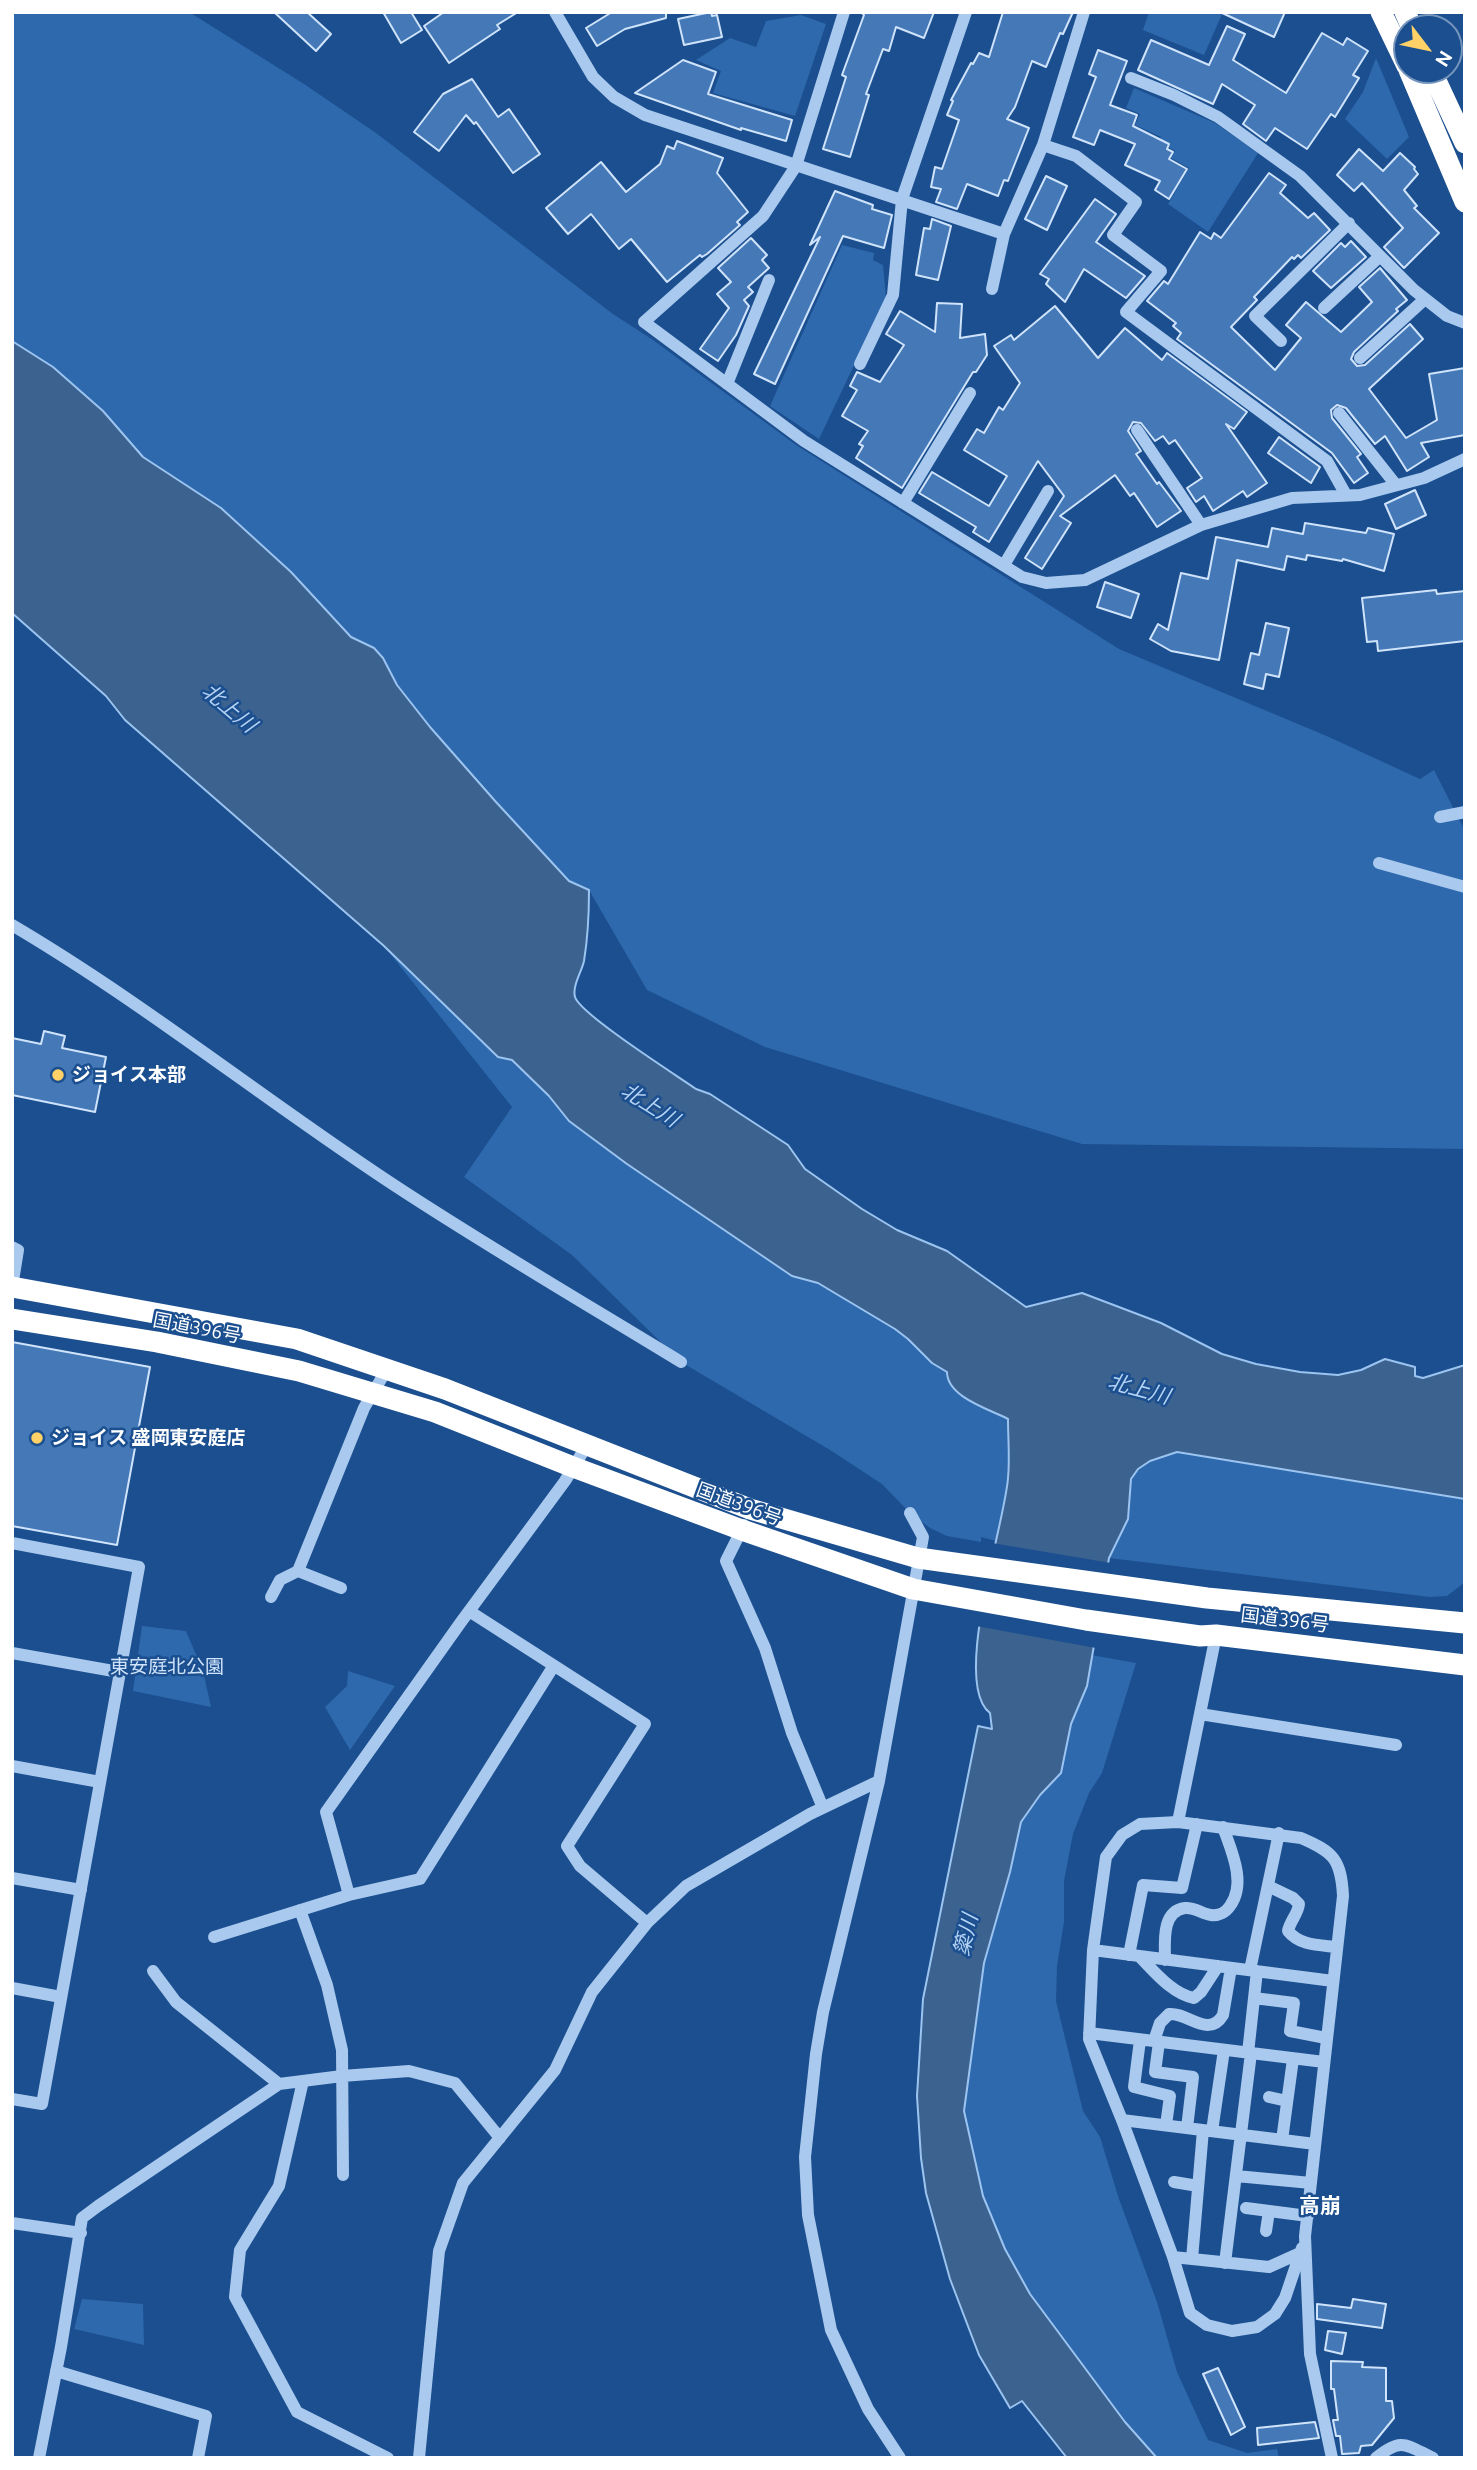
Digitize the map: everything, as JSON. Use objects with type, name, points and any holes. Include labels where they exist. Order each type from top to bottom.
[{"type":"highway","points":[[1381,12],[1393,37]]},
{"type":"highway","points":[[1415,84],[1465,201]]},
{"type":"highway","points":[[1437,84],[1465,144]]},
{"type":"highway","name":"国道396号","points":[[12,1287],[297,1339],[445,1389],[750,1508],[918,1558],[1207,1598],[1465,1623]]},
{"type":"highway","name":"国道396号","points":[[12,1319],[157,1342],[299,1371],[435,1412],[742,1530],[913,1589],[1086,1620],[1465,1665]]},
{"type":"street","points":[[555,12],[593,77],[614,97],[645,115],[1004,234]]},
{"type":"street","points":[[845,12],[796,166],[763,216],[644,322],[804,441],[1022,577],[1046,583],[1085,580],[1201,525],[1292,498],[1360,495],[1424,478],[1465,459]]},
{"type":"street","points":[[860,363],[893,295],[902,199],[966,12]]},
{"type":"street","points":[[992,289],[1004,234],[1042,145],[1084,12]]},
{"type":"street","points":[[1131,78],[1218,117],[1300,176],[1349,223],[1379,257],[1425,299],[1447,316],[1465,323]]},
{"type":"street","points":[[1042,145],[1076,156],[1136,202],[1113,235],[1161,271],[1126,312],[1327,461],[1346,495]]},
{"type":"street","points":[[1281,341],[1255,316],[1349,223]]},
{"type":"street","points":[[1324,308],[1379,257]]},
{"type":"street","points":[[727,384],[769,280]]},
{"type":"street","points":[[1360,358],[1425,299]]},
{"type":"street","points":[[903,503],[970,393]]},
{"type":"street","points":[[1339,413],[1396,485]]},
{"type":"street","points":[[1137,430],[1201,525]]},
{"type":"street","points":[[1003,565],[1048,491]]},
{"type":"street","points":[[1440,817],[1465,812]]},
{"type":"street","points":[[1379,863],[1465,887]]},
{"type":"street","points":[[12,925],[153,1016],[397,1186],[681,1362]]},
{"type":"street","points":[[12,1247],[18,1250],[12,1287]]},
{"type":"street","points":[[271,1597],[281,1580],[298,1571],[372,1393],[387,1369]]},
{"type":"street","points":[[349,1895],[326,1812],[587,1445]]},
{"type":"street","points":[[750,1508],[726,1561],[765,1648],[792,1733],[823,1808]]},
{"type":"street","points":[[900,2458],[868,2409],[831,2330],[808,2215],[805,2157],[823,2012],[878,1781],[923,1537],[910,1513]]},
{"type":"street","points":[[12,1544],[139,1567],[42,2104],[12,2099]]},
{"type":"street","points":[[298,1571],[341,1588]]},
{"type":"street","points":[[469,1611],[645,1724],[567,1846],[580,1866],[647,1923]]},
{"type":"street","points":[[1178,1822],[1200,1714],[1208,1635]]},
{"type":"street","points":[[12,1653],[119,1672]]},
{"type":"street","points":[[214,1937],[349,1895],[420,1879],[553,1667]]},
{"type":"street","points":[[1200,1714],[1396,1745]]},
{"type":"street","points":[[12,1766],[100,1782]]},
{"type":"street","points":[[419,2458],[439,2251],[463,2183],[555,2070],[593,1992],[647,1923],[686,1886],[823,1808],[878,1781]]},
{"type":"street","points":[[1140,1824],[1196,1824],[1279,1833],[1315,1844],[1330,1854],[1341,1870],[1343,1896],[1305,2236],[1285,2298],[1275,2314],[1257,2327],[1232,2331],[1207,2325],[1190,2313],[1173,2257],[1122,2120],[1088,2039],[1093,1950],[1106,1857],[1122,1836],[1140,1824]]},
{"type":"street","points":[[1134,1955],[1143,1885],[1182,1888],[1196,1824]]},
{"type":"street","points":[[1165,1959],[1165,1931],[1168,1920],[1175,1912],[1186,1908],[1213,1915],[1221,1914],[1233,1902],[1238,1880],[1223,1826]]},
{"type":"street","points":[[1225,2263],[1242,2135],[1254,1998],[1253,1971],[1279,1833]]},
{"type":"street","points":[[12,1878],[81,1890]]},
{"type":"street","points":[[1268,1886],[1284,1892],[1299,1904],[1298,1911],[1289,1925],[1288,1931],[1293,1938],[1303,1943],[1337,1947]]},
{"type":"street","points":[[300,1910],[327,1985],[342,2050],[343,2175]]},
{"type":"street","points":[[1093,1950],[1333,1981]]},
{"type":"street","points":[[1134,1955],[1181,1994],[1194,1998],[1225,1967]]},
{"type":"street","points":[[1186,2128],[1193,2077],[1155,2072],[1160,2023],[1169,2014],[1180,2014],[1199,2024],[1213,2024],[1220,2020],[1223,2015],[1225,1967]]},
{"type":"street","points":[[153,1971],[176,2002],[279,2084]]},
{"type":"street","points":[[12,1988],[61,1997]]},
{"type":"street","points":[[1254,1998],[1294,2003],[1290,2031],[1326,2038]]},
{"type":"street","points":[[1089,2034],[1324,2062]]},
{"type":"street","points":[[1140,2040],[1133,2087],[1170,2096],[1166,2125]]},
{"type":"street","points":[[1192,2259],[1198,2186],[1224,2050]]},
{"type":"street","points":[[1282,2140],[1293,2059]]},
{"type":"street","points":[[38,2458],[82,2218],[98,2206],[279,2084],[409,2071],[455,2082],[500,2138]]},
{"type":"street","points":[[303,2081],[279,2186],[240,2249],[235,2297],[297,2412],[388,2458]]},
{"type":"street","points":[[1269,2097],[1287,2101]]},
{"type":"street","points":[[1122,2120],[1315,2144]]},
{"type":"street","points":[[1236,2176],[1311,2183]]},
{"type":"street","points":[[1174,2182],[1198,2186]]},
{"type":"street","points":[[1246,2208],[1308,2216]]},
{"type":"street","points":[[1266,2231],[1269,2211]]},
{"type":"street","points":[[12,2223],[81,2233]]},
{"type":"street","points":[[1305,2236],[1310,2354],[1332,2458]]},
{"type":"street","points":[[1173,2257],[1269,2267],[1300,2253]]},
{"type":"street","points":[[56,2371],[206,2416],[198,2458]]},
{"type":"street","points":[[1376,2458],[1390,2447],[1402,2444],[1433,2458]]},
{"type":"green space","points":[[12,12],[189,12],[376,133],[613,314],[653,340],[796,445],[1119,649],[1329,737],[1420,779],[1434,770],[1465,831],[1465,1149],[1082,1144],[765,1047],[647,990],[589,890],[569,881],[496,802],[430,727],[397,685],[383,658],[374,648],[351,637],[291,572],[221,508],[143,457],[103,411],[53,367],[12,341]]},
{"type":"green space","points":[[1149,12],[1223,12],[1204,55],[1143,30]]},
{"type":"green space","points":[[801,15],[826,24],[795,116],[713,93],[721,71],[696,60],[730,38],[756,47],[766,21]]},
{"type":"green space","points":[[1376,58],[1409,137],[1387,159],[1345,119],[1363,92]]},
{"type":"green space","points":[[1134,88],[1215,123],[1258,153],[1208,232],[1168,204],[1189,168],[1171,158],[1175,151],[1159,142],[1161,137],[1135,125],[1140,114],[1126,108]]},
{"type":"green space","points":[[842,245],[874,253],[873,260],[883,265],[886,298],[819,439],[770,406]]},
{"type":"green space","points":[[384,946],[498,1057],[512,1060],[549,1096],[569,1121],[627,1164],[792,1276],[818,1283],[895,1329],[932,1363],[947,1372],[957,1392],[1008,1419],[1008,1479],[996,1541],[981,1537],[981,1542],[947,1536],[930,1528],[910,1513],[882,1484],[681,1362],[572,1255],[464,1177],[512,1107]]},
{"type":"green space","points":[[1176,1452],[1465,1499],[1465,1582],[1447,1596],[1430,1597],[1109,1558],[1128,1519],[1131,1479],[1138,1469],[1150,1461]]},
{"type":"green space","name":"東安庭北公園","points":[[142,1626],[186,1631],[203,1671],[211,1707],[133,1691]]},
{"type":"green space","points":[[1091,1655],[1136,1663],[1102,1773],[1089,1793],[1073,1834],[1064,1881],[1064,1922],[1057,1966],[1056,2001],[1083,2111],[1100,2137],[1119,2199],[1157,2302],[1177,2372],[1208,2440],[1247,2453],[1277,2449],[1279,2458],[1157,2458],[1125,2422],[1030,2294],[1005,2249],[983,2196],[963,2110],[984,1963],[1010,1872],[1021,1821],[1061,1773],[1071,1724],[1087,1686]]},
{"type":"green space","points":[[348,1671],[395,1686],[350,1750],[325,1707],[347,1686]]},
{"type":"green space","points":[[82,2299],[143,2304],[144,2345],[74,2329]]},
{"type":"water","points":[[12,341],[53,367],[103,411],[143,457],[221,508],[291,572],[351,637],[374,648],[383,658],[397,685],[430,727],[496,802],[569,881],[589,890],[584,961],[574,993],[581,1005],[593,1017],[650,1058],[788,1145],[805,1169],[897,1230],[947,1251],[1026,1307],[1082,1293],[1161,1323],[1222,1354],[1300,1372],[1338,1375],[1361,1370],[1385,1359],[1415,1367],[1415,1376],[1423,1378],[1465,1365],[1465,1499],[1177,1452],[1150,1461],[1138,1469],[1131,1479],[1128,1519],[1109,1558],[1087,1686],[1071,1724],[1061,1773],[1040,1795],[1021,1822],[984,1963],[964,2111],[983,2196],[1005,2249],[1030,2294],[1125,2422],[1157,2458],[1067,2458],[1022,2401],[1010,2408],[979,2355],[950,2279],[926,2193],[917,2096],[923,1999],[978,1726],[992,1729],[990,1713],[979,1696],[976,1670],[983,1602],[1008,1478],[1008,1419],[961,1395],[949,1381],[947,1372],[932,1363],[895,1329],[818,1283],[792,1276],[627,1164],[569,1121],[549,1096],[512,1060],[498,1057],[384,946],[125,720],[106,696],[12,613]]},
{"type":"pier","points":[[992,1543],[1111,1563],[1096,1648],[976,1626]]},
{"type":"building","points":[[274,12],[307,12],[331,34],[316,51]]},
{"type":"building","points":[[383,12],[411,12],[422,30],[401,43]]},
{"type":"building","points":[[444,12],[518,12],[497,25],[500,29],[449,63],[424,26]]},
{"type":"building","points":[[612,12],[666,12],[666,18],[625,29],[597,46],[586,28]]},
{"type":"building","points":[[711,12],[712,16],[717,15],[722,37],[684,45],[678,19]]},
{"type":"building","points":[[861,12],[934,12],[924,38],[896,27],[889,51],[883,49],[866,94],[869,95],[850,157],[823,149],[846,77],[842,75],[864,15]]},
{"type":"building","points":[[1003,12],[1073,12],[1063,34],[1060,33],[1046,67],[1032,61],[1015,107],[1007,119],[1029,128],[1008,181],[1004,180],[998,196],[967,184],[957,209],[936,202],[941,189],[931,187],[935,167],[942,169],[959,120],[947,115],[953,101],[951,100],[971,63],[973,64],[979,53],[989,57]]},
{"type":"building","points":[[1220,12],[1285,12],[1274,37]]},
{"type":"building","points":[[1227,26],[1245,34],[1233,60],[1286,93],[1322,33],[1343,45],[1347,38],[1368,51],[1353,75],[1359,78],[1335,117],[1331,114],[1307,149],[1275,128],[1266,141],[1243,124],[1255,105],[1222,84],[1213,104],[1138,70],[1151,40],[1209,65]]},
{"type":"building","points":[[1098,50],[1127,61],[1110,105],[1137,115],[1133,126],[1169,144],[1167,149],[1173,152],[1169,159],[1187,169],[1169,199],[1155,190],[1160,181],[1125,165],[1135,144],[1100,130],[1094,145],[1073,137],[1096,77],[1089,74]]},
{"type":"building","points":[[683,60],[716,72],[708,94],[792,120],[786,141],[741,130],[635,93]]},
{"type":"building","points":[[472,79],[498,117],[509,109],[540,154],[513,173],[476,122],[474,124],[466,115],[439,151],[414,132],[443,94]]},
{"type":"building","points":[[677,141],[723,158],[717,173],[748,212],[737,222],[740,225],[707,254],[702,257],[700,255],[667,282],[631,239],[619,249],[591,214],[568,234],[546,208],[601,162],[626,192],[660,164],[667,146],[674,149]]},
{"type":"building","points":[[1359,149],[1383,171],[1400,153],[1415,167],[1418,174],[1404,190],[1417,206],[1414,208],[1439,233],[1404,268],[1384,247],[1403,228],[1362,183],[1354,191],[1337,175]]},
{"type":"building","points":[[1269,173],[1286,185],[1280,193],[1308,218],[1314,213],[1330,230],[1301,258],[1298,255],[1294,259],[1292,257],[1254,297],[1257,300],[1231,327],[1275,370],[1301,338],[1286,325],[1306,302],[1341,332],[1372,302],[1359,287],[1380,268],[1407,300],[1354,352],[1351,359],[1357,366],[1365,365],[1410,324],[1423,339],[1369,389],[1406,438],[1437,420],[1429,374],[1465,368],[1465,435],[1421,443],[1429,457],[1407,471],[1385,436],[1375,444],[1346,408],[1337,405],[1331,410],[1332,418],[1361,454],[1357,457],[1368,473],[1354,483],[1332,453],[1177,339],[1181,333],[1173,326],[1176,323],[1147,301],[1164,281],[1168,284],[1200,232],[1211,239],[1214,233],[1221,238]]},
{"type":"building","points":[[1046,176],[1067,186],[1047,230],[1025,219]]},
{"type":"building","points":[[835,191],[873,205],[872,209],[892,215],[884,248],[843,236],[775,384],[754,374],[820,237],[810,245]]},
{"type":"building","points":[[1095,199],[1116,214],[1096,242],[1145,276],[1126,298],[1084,269],[1065,302],[1046,284],[1049,279],[1040,274]]},
{"type":"building","points":[[932,219],[951,226],[938,280],[916,275],[924,228],[930,229]]},
{"type":"building","points":[[751,238],[767,255],[762,260],[769,268],[748,287],[753,292],[744,300],[749,306],[736,335],[718,361],[700,349],[729,308],[717,294],[731,282],[718,268]]},
{"type":"building","points":[[1351,241],[1366,257],[1331,288],[1313,271],[1341,243],[1345,247]]},
{"type":"building","points":[[937,303],[962,304],[960,338],[985,334],[987,355],[976,372],[973,372],[902,488],[856,458],[863,446],[859,444],[868,431],[842,416],[857,390],[850,386],[857,372],[880,382],[904,345],[886,334],[900,311],[935,332]]},
{"type":"building","points":[[1055,306],[1098,358],[1125,328],[1162,360],[1167,353],[1247,412],[1234,429],[1226,424],[1267,483],[1247,497],[1243,491],[1213,511],[1204,496],[1196,502],[1187,488],[1202,478],[1175,440],[1169,444],[1163,436],[1155,441],[1141,423],[1133,422],[1128,431],[1141,451],[1136,454],[1157,484],[1159,482],[1181,511],[1157,527],[1134,493],[1130,496],[1115,475],[1060,516],[1071,523],[1042,569],[1025,558],[1064,496],[1038,461],[989,542],[973,532],[976,527],[919,493],[932,472],[989,506],[1007,476],[964,450],[977,429],[984,433],[999,407],[1003,410],[1020,383],[994,346],[1011,335],[1014,340]]},
{"type":"building","points":[[1279,437],[1320,467],[1311,483],[1268,453]]},
{"type":"building","points":[[1415,490],[1426,515],[1396,529],[1385,504]]},
{"type":"building","points":[[1305,523],[1366,533],[1368,528],[1394,534],[1384,571],[1343,559],[1307,555],[1306,560],[1287,556],[1284,570],[1237,560],[1219,660],[1171,651],[1150,639],[1158,624],[1168,630],[1181,573],[1208,579],[1216,537],[1268,547],[1272,528],[1303,534]]},
{"type":"building","points":[[1105,582],[1139,594],[1131,618],[1097,607]]},
{"type":"building","points":[[1436,590],[1437,594],[1465,591],[1465,641],[1378,651],[1377,641],[1367,642],[1362,598]]},
{"type":"building","points":[[1266,623],[1289,628],[1279,677],[1266,674],[1263,689],[1244,684],[1251,653],[1259,655]]},
{"type":"building","points":[[44,1031],[65,1036],[62,1048],[106,1057],[95,1112],[12,1095],[12,1038],[41,1044]]},
{"type":"building","points":[[12,1342],[150,1367],[117,1545],[12,1526]]},
{"type":"building","points":[[1353,2299],[1386,2304],[1382,2328],[1317,2319],[1317,2304],[1351,2308]]},
{"type":"building","points":[[1328,2331],[1346,2333],[1342,2354],[1325,2350]]},
{"type":"building","points":[[1331,2361],[1363,2362],[1362,2367],[1386,2368],[1386,2401],[1392,2401],[1394,2418],[1372,2445],[1361,2446],[1359,2453],[1342,2454],[1340,2436],[1336,2436],[1333,2420],[1338,2420],[1334,2389],[1331,2389]]},
{"type":"building","points":[[1218,2368],[1245,2427],[1231,2435],[1203,2374]]},
{"type":"building","points":[[1315,2422],[1319,2438],[1258,2445],[1257,2428]]},
{"type":"place","name":"ジョイス本部","points":[[58,1075]]},
{"type":"place","name":"ジョイス 盛岡東安庭店","points":[[37,1438]]},
{"type":"district","name":"高崩","points":[[1320,2206]]},
{"type":"water label","name":"北上川","points":[[229,708]]},
{"type":"water label","name":"北上川","points":[[650,1105]]},
{"type":"water label","name":"北上川","points":[[1139,1389]]},
{"type":"water label","name":"簗川","points":[[966,1935]]}]
